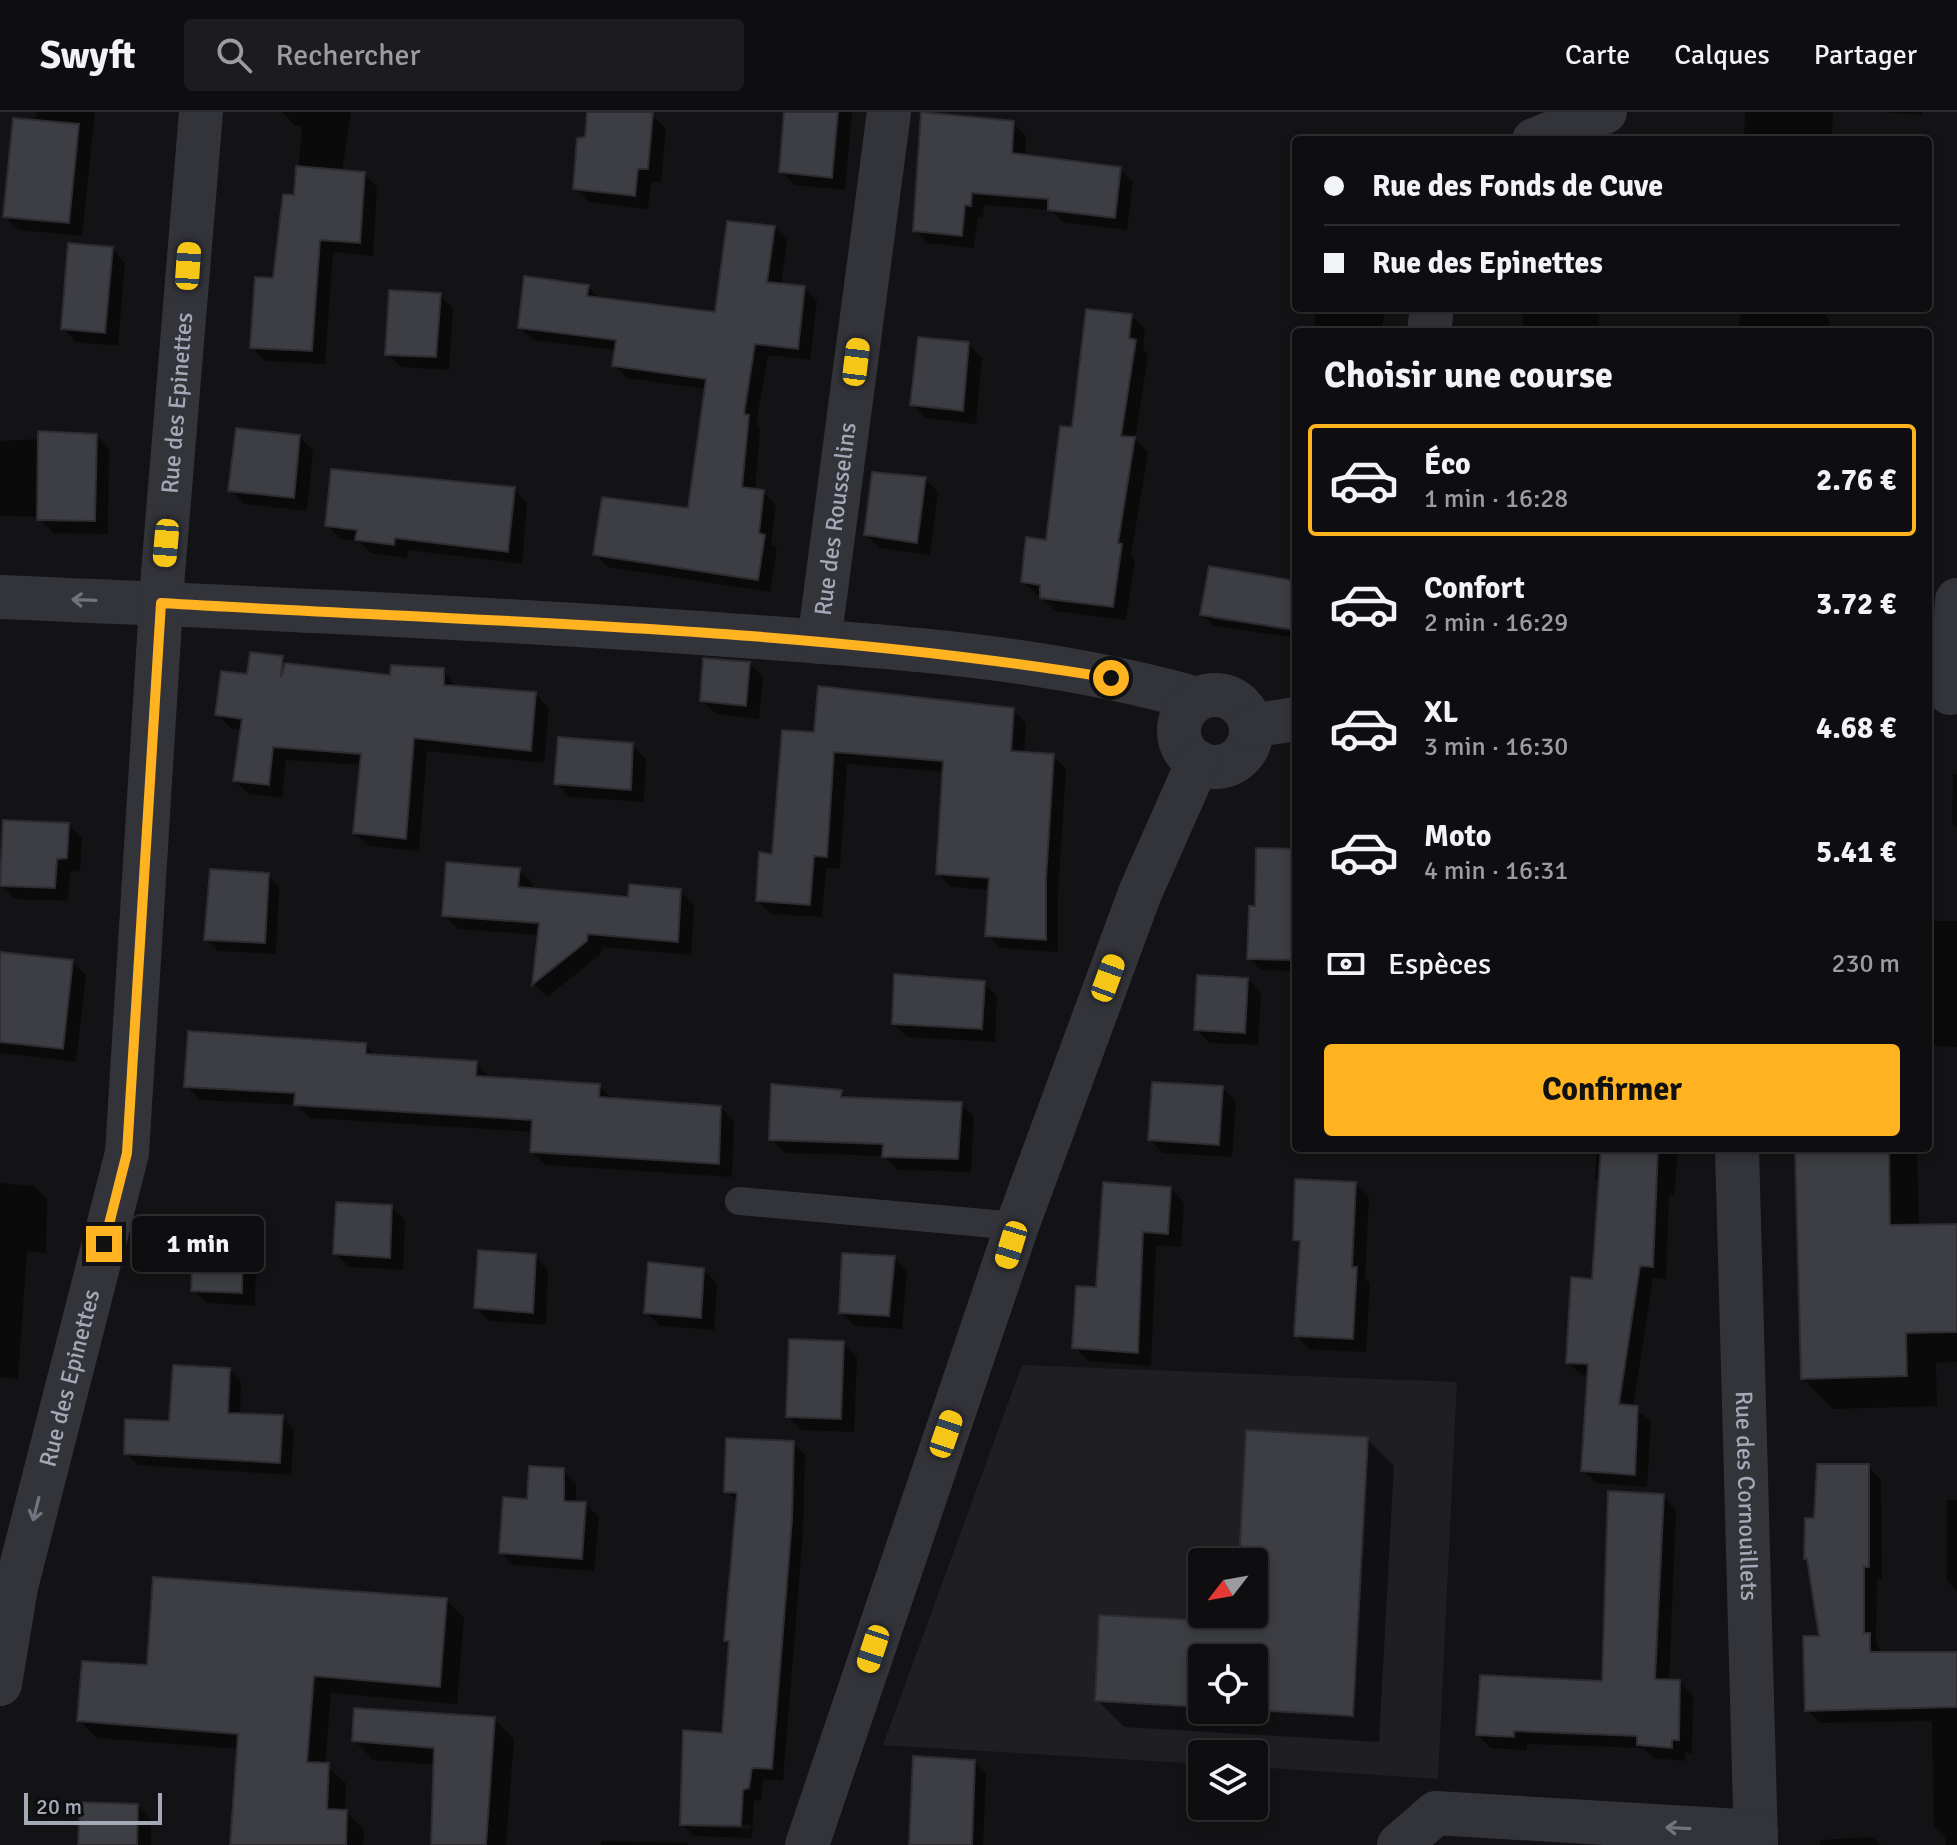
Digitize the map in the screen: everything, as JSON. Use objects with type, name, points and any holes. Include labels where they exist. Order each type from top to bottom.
[{"type":"street","name":"Rue des Epinettes","points":[[0,1684],[16,1587],[127,1153],[161,603],[201,112]]},
{"type":"street","name":"Rue des Rousselins","points":[[819,642],[889,112]]},
{"type":"street","points":[[1544,136],[1605,112]]},
{"type":"street","points":[[0,597],[161,603],[819,642],[973,656],[1138,683],[1197,699]]},
{"type":"street","points":[[1945,694],[1957,600]]},
{"type":"street","points":[[1208,695],[1231,698],[1241,705],[1251,726],[1251,737],[1240,757],[1219,767],[1198,762],[1187,754],[1179,731],[1187,707],[1208,695]]},
{"type":"street","points":[[1251,726],[1292,720]]},
{"type":"street","points":[[807,1845],[1017,1226],[1140,893],[1198,762]]},
{"type":"street","name":"Rue des Cornouillets","points":[[1737,1152],[1756,1838]]},
{"type":"street","points":[[1399,1845],[1436,1813],[1756,1838]]},
{"type":"lane","points":[[739,1201],[1017,1226]]},
{"type":"shaded area","points":[[1022,1365],[1457,1382],[1438,1779],[1268,1768],[1268,1740],[1188,1740],[1188,1763],[883,1745]]},
{"type":"building","points":[[587,112],[653,112],[648,169],[638,169],[635,196],[573,189],[577,138],[585,137]]},
{"type":"building","points":[[784,112],[838,112],[832,178],[779,172]]},
{"type":"building","points":[[921,112],[1014,121],[1012,153],[1121,167],[1115,218],[1048,210],[1048,199],[972,193],[971,206],[965,205],[962,236],[913,231]]},
{"type":"building","points":[[13,118],[79,124],[69,223],[3,217]]},
{"type":"building","points":[[296,166],[365,172],[360,243],[320,240],[312,351],[250,348],[255,277],[273,278],[283,194],[294,195]]},
{"type":"building","points":[[727,221],[775,226],[767,282],[805,286],[798,349],[755,344],[744,414],[749,415],[742,487],[764,490],[759,533],[765,535],[758,580],[593,555],[602,497],[688,508],[706,379],[612,366],[616,340],[518,328],[524,276],[589,285],[587,296],[715,312]]},
{"type":"building","points":[[68,243],[113,247],[105,333],[61,329]]},
{"type":"building","points":[[389,290],[441,293],[436,357],[385,355]]},
{"type":"building","points":[[1086,309],[1132,314],[1129,338],[1136,340],[1121,436],[1135,437],[1118,543],[1122,544],[1113,607],[1040,598],[1040,585],[1021,582],[1026,537],[1046,540],[1060,426],[1072,427]]},
{"type":"building","points":[[918,337],[969,342],[963,411],[910,405]]},
{"type":"building","points":[[236,428],[300,435],[294,498],[228,491]]},
{"type":"building","points":[[38,431],[97,434],[95,521],[37,520]]},
{"type":"building","points":[[331,469],[515,487],[508,552],[395,538],[394,545],[355,540],[357,530],[325,526]]},
{"type":"building","points":[[872,472],[926,477],[917,543],[864,535]]},
{"type":"building","points":[[1209,566],[1292,580],[1292,629],[1200,615]]},
{"type":"building","points":[[250,652],[283,656],[281,677],[285,663],[390,675],[391,665],[444,668],[444,685],[536,692],[531,751],[414,738],[406,839],[353,833],[361,754],[273,747],[269,785],[233,781],[242,719],[215,715],[221,671],[247,674]]},
{"type":"building","points":[[703,658],[750,662],[746,706],[700,701]]},
{"type":"building","points":[[818,686],[1014,708],[1011,751],[1054,754],[1046,879],[1046,940],[985,936],[989,878],[936,874],[943,761],[834,752],[827,857],[814,856],[810,905],[756,901],[759,852],[772,854],[782,730],[814,732]]},
{"type":"building","points":[[558,737],[633,743],[631,790],[554,784]]},
{"type":"building","points":[[3,820],[69,823],[67,858],[57,859],[55,888],[0,886]]},
{"type":"building","points":[[1256,848],[1292,849],[1292,960],[1247,959],[1249,906],[1255,906]]},
{"type":"building","points":[[446,862],[520,868],[518,887],[628,897],[629,884],[681,889],[678,942],[588,934],[587,941],[532,985],[539,923],[442,916]]},
{"type":"building","points":[[210,869],[269,873],[265,943],[204,940]]},
{"type":"building","points":[[0,952],[73,960],[63,1049],[0,1042]]},
{"type":"building","points":[[894,974],[985,981],[982,1029],[892,1024]]},
{"type":"building","points":[[1197,975],[1248,978],[1245,1033],[1194,1030]]},
{"type":"building","points":[[188,1031],[366,1043],[366,1054],[477,1061],[476,1076],[600,1084],[599,1097],[721,1106],[719,1164],[530,1152],[532,1120],[294,1105],[295,1093],[184,1087]]},
{"type":"building","points":[[1152,1082],[1223,1086],[1219,1145],[1148,1140]]},
{"type":"building","points":[[771,1084],[842,1090],[841,1097],[962,1102],[958,1159],[882,1157],[883,1144],[769,1140]]},
{"type":"building","points":[[1601,1152],[1658,1152],[1653,1267],[1640,1266],[1619,1404],[1638,1406],[1635,1475],[1581,1471],[1588,1364],[1566,1363],[1571,1277],[1592,1279]]},
{"type":"building","points":[[1795,1152],[1889,1152],[1890,1225],[1957,1224],[1957,1332],[1906,1333],[1907,1376],[1801,1379]]},
{"type":"building","points":[[1295,1179],[1356,1182],[1352,1267],[1357,1267],[1353,1339],[1294,1336],[1300,1241],[1293,1240]]},
{"type":"building","points":[[1103,1182],[1171,1187],[1168,1234],[1143,1232],[1138,1353],[1072,1348],[1076,1286],[1096,1287]]},
{"type":"building","points":[[336,1202],[392,1205],[390,1258],[333,1254]]},
{"type":"building","points":[[194,1227],[243,1230],[242,1293],[191,1291]]},
{"type":"building","points":[[478,1250],[536,1254],[533,1313],[474,1308]]},
{"type":"building","points":[[842,1253],[895,1256],[889,1316],[839,1313]]},
{"type":"building","points":[[648,1262],[704,1268],[701,1318],[644,1313]]},
{"type":"building","points":[[789,1339],[844,1341],[841,1419],[786,1417]]},
{"type":"building","points":[[173,1365],[230,1368],[228,1413],[283,1415],[280,1463],[124,1454],[125,1419],[169,1421]]},
{"type":"building","points":[[1246,1430],[1368,1437],[1353,1716],[1268,1711],[1268,1644],[1188,1644],[1188,1706],[1095,1701],[1099,1615],[1188,1620],[1188,1628],[1268,1628],[1268,1548],[1240,1548]]},
{"type":"building","points":[[726,1438],[794,1441],[792,1520],[772,1769],[752,1768],[749,1788],[743,1790],[741,1826],[680,1825],[683,1730],[722,1733],[729,1641],[724,1641],[737,1493],[724,1492]]},
{"type":"building","points":[[1817,1464],[1869,1464],[1869,1567],[1864,1567],[1864,1633],[1870,1633],[1870,1652],[1957,1652],[1957,1707],[1805,1711],[1803,1636],[1819,1636],[1807,1559],[1804,1559],[1805,1518],[1814,1518]]},
{"type":"building","points":[[529,1466],[564,1468],[564,1501],[586,1502],[582,1559],[499,1553],[503,1497],[527,1499]]},
{"type":"building","points":[[1608,1491],[1664,1494],[1655,1679],[1680,1680],[1679,1740],[1672,1740],[1672,1748],[1637,1745],[1637,1736],[1514,1731],[1514,1737],[1476,1735],[1480,1675],[1602,1681]]},
{"type":"building","points":[[153,1577],[447,1598],[440,1687],[314,1676],[307,1762],[329,1763],[327,1809],[347,1810],[346,1845],[230,1845],[238,1734],[77,1721],[82,1661],[147,1665]]},
{"type":"building","points":[[354,1708],[495,1717],[486,1845],[431,1845],[434,1748],[352,1741]]},
{"type":"building","points":[[913,1756],[975,1760],[972,1845],[909,1845]]},
{"type":"building","points":[[80,1802],[138,1804],[137,1845],[78,1845]]},
{"type":"route","points":[[104,1244],[127,1153],[161,603],[543,623],[819,642],[973,656],[1111,678]]}]
